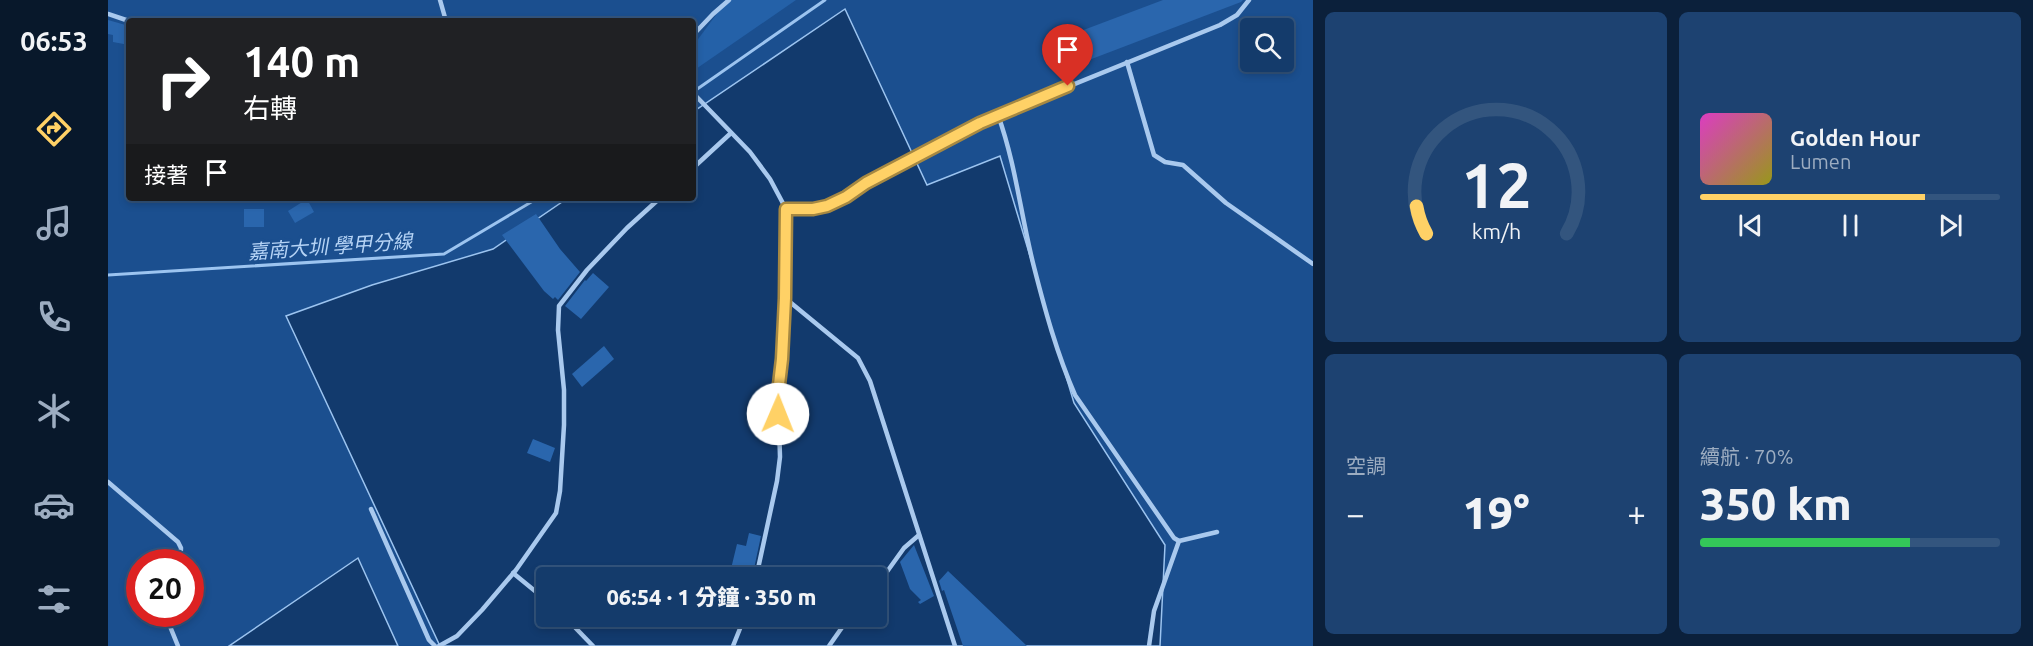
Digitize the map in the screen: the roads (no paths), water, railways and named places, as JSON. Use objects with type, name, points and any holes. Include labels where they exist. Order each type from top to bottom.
[{"type":"lane","points":[[440,0],[445,18]]},
{"type":"lane","points":[[696,32],[729,0]]},
{"type":"lane","points":[[786,209],[813,209],[827,206],[933,147],[998,115],[1220,25],[1237,15],[1249,0]]},
{"type":"lane","points":[[108,14],[126,20]]},
{"type":"lane","points":[[1127,62],[1154,155],[1165,162],[1183,165],[1226,202],[1313,264]]},
{"type":"lane","points":[[696,97],[750,152],[770,179],[786,209],[785,298],[778,393],[780,457],[758,567]]},
{"type":"lane","points":[[998,115],[1009,145],[1034,268],[1065,371],[1075,395],[1179,541]]},
{"type":"lane","points":[[696,165],[731,133]]},
{"type":"lane","points":[[371,509],[429,640],[437,646],[457,636],[513,573],[556,513],[560,491],[564,425],[564,390],[558,330],[559,306],[595,262],[657,201]]},
{"type":"lane","points":[[785,298],[858,358],[870,381],[955,646]]},
{"type":"lane","points":[[108,482],[178,542],[181,549]]},
{"type":"lane","points":[[1179,541],[1217,532]]},
{"type":"lane","points":[[887,572],[904,548],[919,535]]},
{"type":"lane","points":[[1149,646],[1154,611],[1179,541]]},
{"type":"lane","points":[[513,573],[536,592]]},
{"type":"lane","points":[[170,627],[178,646]]},
{"type":"lane","points":[[575,627],[593,646]]},
{"type":"lane","points":[[733,646],[741,627]]},
{"type":"lane","points":[[829,646],[842,627]]},
{"type":"waterway","name":"嘉南大圳 學甲分線","points":[[696,90],[825,0]]},
{"type":"waterway","name":"嘉南大圳 學甲分線","points":[[108,275],[444,254],[533,201]]}]
